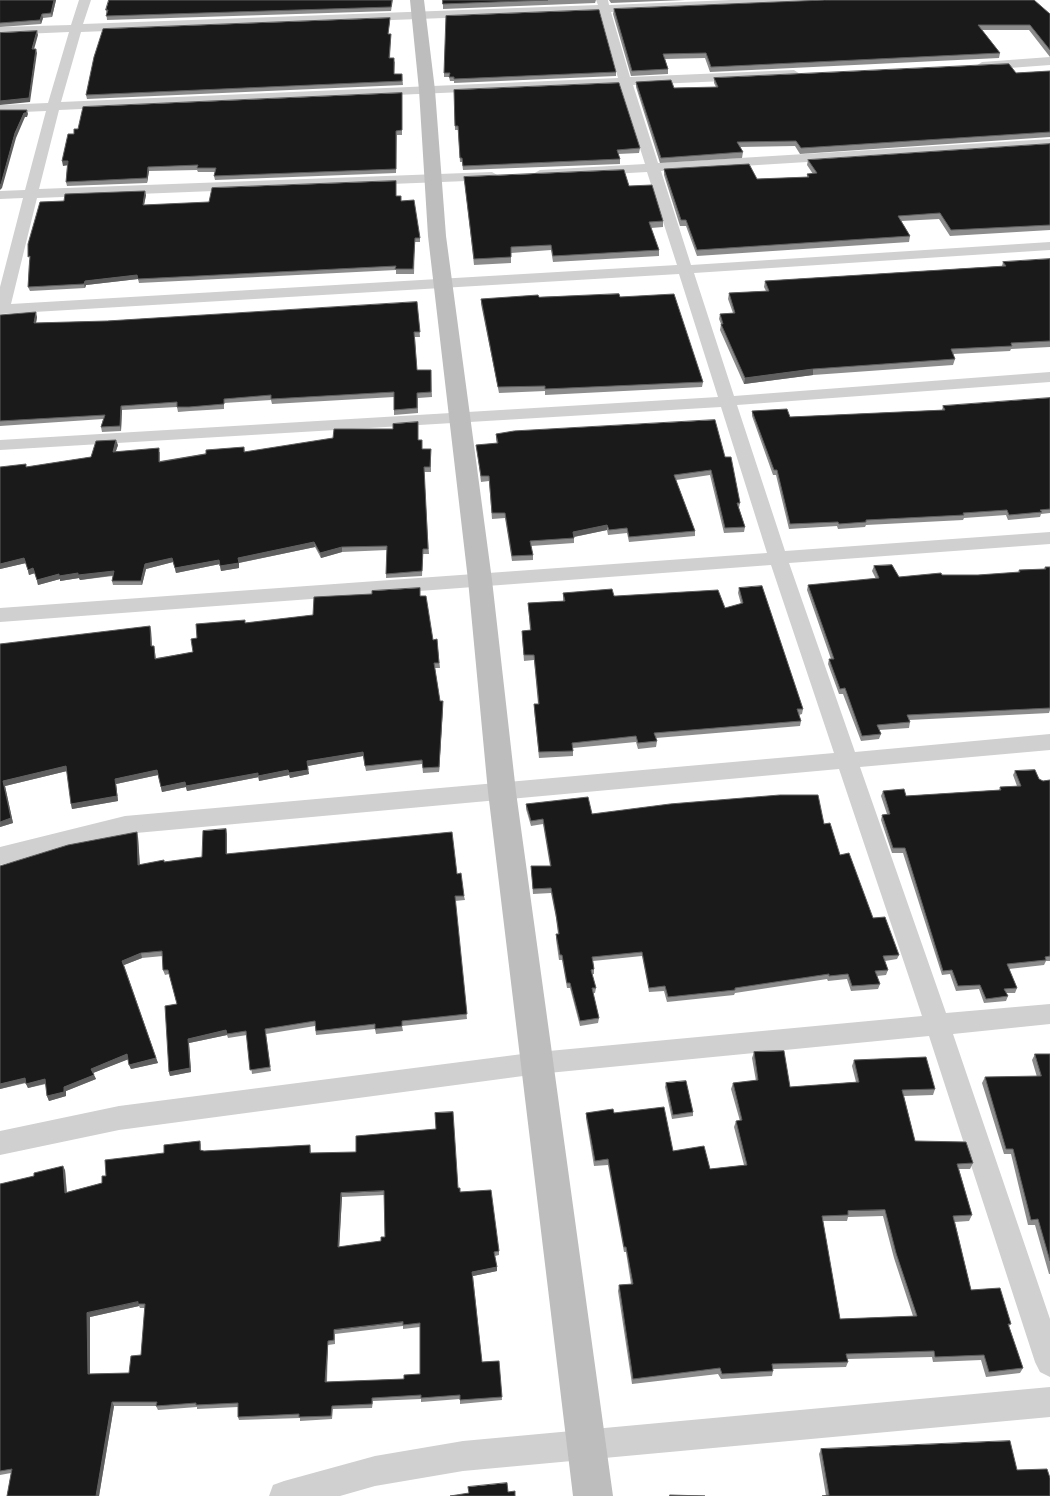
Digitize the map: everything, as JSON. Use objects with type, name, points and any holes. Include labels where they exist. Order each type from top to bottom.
[{"type":"main road","points":[[417,7],[428,90],[432,179],[443,285],[480,580],[502,792],[593,1496]]},
{"type":"street","points":[[85,0],[52,106],[33,193],[1,308],[443,285],[1050,246]]},
{"type":"street","points":[[0,31],[417,7],[824,0]]},
{"type":"street","points":[[603,3],[625,81],[778,558],[938,1026],[1050,1362]]},
{"type":"street","points":[[971,67],[1050,61]]},
{"type":"street","points":[[0,109],[803,74]]},
{"type":"street","points":[[528,175],[653,169],[1050,143]]},
{"type":"street","points":[[0,195],[509,176]]},
{"type":"street","points":[[0,445],[729,401],[1050,377]]},
{"type":"street","points":[[0,615],[1050,538]]},
{"type":"street","points":[[0,856],[125,825],[1050,742]]},
{"type":"street","points":[[0,1143],[119,1118],[538,1063],[1050,1014]]},
{"type":"street","points":[[284,1496],[375,1471],[463,1456],[1050,1402]]},
{"type":"building","points":[[0,0],[54,0],[51,13],[42,14],[40,20],[0,23]]},
{"type":"building","points":[[109,0],[392,0],[391,7],[106,16]]},
{"type":"building","points":[[443,0],[548,0],[443,4]]},
{"type":"building","points":[[825,0],[1034,0],[1050,14],[1050,50],[1030,25],[978,25],[1000,53],[711,67],[706,53],[663,54],[668,69],[632,71],[614,9]]},
{"type":"building","points":[[599,10],[616,72],[454,79],[454,77],[449,77],[450,73],[444,73],[446,16]]},
{"type":"building","points":[[390,18],[388,34],[391,34],[389,58],[394,58],[394,74],[402,74],[402,81],[86,95],[94,57],[103,29]]},
{"type":"building","points":[[37,31],[32,49],[36,49],[29,98],[0,101],[0,33]]},
{"type":"building","points":[[1009,64],[1016,73],[1050,71],[1050,132],[801,148],[796,141],[737,142],[743,152],[661,158],[636,82],[671,80],[674,88],[718,87],[714,78]]},
{"type":"building","points":[[619,83],[640,148],[617,150],[620,159],[463,166],[462,158],[460,158],[458,126],[455,126],[454,90]]},
{"type":"building","points":[[402,93],[402,130],[396,131],[396,169],[214,176],[216,168],[197,168],[198,165],[148,167],[147,178],[66,182],[68,161],[62,161],[68,134],[74,134],[74,129],[78,129],[83,107]]},
{"type":"building","points":[[0,110],[27,110],[15,133],[0,185]]},
{"type":"building","points":[[1050,144],[1050,225],[951,230],[940,213],[898,216],[910,236],[697,250],[686,220],[681,220],[664,169],[749,164],[757,179],[809,177],[807,174],[817,173],[808,160]]},
{"type":"building","points":[[624,170],[629,186],[652,185],[663,221],[649,222],[659,250],[553,256],[551,245],[511,247],[511,257],[474,259],[464,177]]},
{"type":"building","points":[[396,181],[396,196],[401,196],[401,201],[414,200],[420,238],[415,238],[413,269],[395,269],[396,266],[138,279],[137,275],[85,281],[84,284],[28,287],[30,256],[28,257],[28,244],[40,202],[64,201],[65,194],[145,191],[143,205],[209,202],[212,188]]},
{"type":"building","points":[[1050,259],[1050,341],[1011,343],[1012,346],[951,349],[955,359],[813,369],[745,378],[721,324],[723,324],[720,314],[735,313],[729,293],[769,291],[765,281],[1006,266],[1003,262]]},
{"type":"building","points":[[619,294],[620,297],[674,294],[703,382],[545,389],[545,386],[498,387],[481,299],[538,295],[539,297]]},
{"type":"building","points":[[417,302],[420,332],[414,332],[417,370],[431,370],[431,392],[417,393],[417,408],[394,410],[394,392],[271,399],[271,395],[224,399],[224,404],[189,407],[177,407],[177,402],[121,406],[120,426],[101,427],[105,415],[0,421],[0,315],[36,312],[34,323],[107,321]]},
{"type":"building","points":[[1050,398],[1050,509],[1040,510],[1042,512],[1009,515],[1007,510],[963,513],[964,515],[866,520],[866,522],[839,524],[838,522],[790,524],[777,470],[774,470],[752,411],[787,409],[790,417],[945,410],[943,406]]},
{"type":"building","points":[[715,420],[725,457],[731,457],[740,503],[737,503],[745,527],[725,528],[711,470],[674,475],[695,531],[629,537],[627,528],[609,530],[607,525],[573,532],[574,538],[530,541],[533,555],[512,556],[505,513],[492,513],[489,476],[481,476],[476,445],[498,443],[496,434],[514,431]]},
{"type":"building","points":[[418,422],[418,440],[422,440],[422,449],[431,449],[430,467],[424,467],[428,549],[423,549],[422,571],[386,574],[387,546],[342,547],[320,553],[314,542],[238,558],[239,563],[220,566],[219,560],[175,568],[172,558],[145,564],[141,581],[112,581],[114,571],[78,575],[78,573],[59,576],[59,574],[37,580],[33,568],[28,570],[24,558],[0,564],[0,467],[26,464],[26,467],[91,457],[96,441],[116,440],[113,452],[159,448],[159,462],[206,454],[206,450],[244,447],[244,452],[333,438],[334,429],[393,429],[393,424]]},
{"type":"building","points":[[892,565],[899,577],[941,573],[942,575],[978,575],[1020,572],[1019,570],[1046,569],[1045,567],[1050,567],[1050,708],[907,715],[910,722],[877,725],[881,734],[862,736],[845,688],[840,689],[829,659],[834,659],[808,585],[879,578],[874,566]]},
{"type":"building","points":[[762,586],[803,709],[797,709],[801,721],[654,733],[657,741],[638,743],[636,736],[572,743],[573,751],[539,752],[534,704],[539,704],[534,655],[524,655],[522,631],[531,630],[528,603],[565,601],[563,593],[612,589],[614,596],[718,590],[725,608],[743,603],[739,588]]},
{"type":"building","points":[[420,588],[420,596],[426,596],[433,640],[437,639],[439,663],[434,663],[440,701],[443,701],[439,767],[423,768],[422,760],[365,766],[363,752],[307,761],[308,770],[289,773],[288,770],[258,776],[258,773],[186,786],[185,782],[161,787],[157,770],[115,779],[117,796],[71,804],[66,766],[3,781],[11,818],[0,822],[0,644],[150,626],[151,646],[154,646],[155,659],[193,652],[191,639],[197,638],[196,624],[245,620],[245,623],[313,615],[314,597],[372,594],[372,591]]},
{"type":"building","points":[[1035,770],[1039,779],[1043,781],[1050,780],[1050,956],[1045,957],[1046,960],[1007,964],[1017,988],[1004,989],[1008,996],[986,999],[980,985],[958,986],[952,970],[943,971],[905,848],[893,848],[882,815],[890,814],[883,791],[904,789],[906,796],[1001,790],[1000,787],[1021,786],[1015,771]]},
{"type":"building","points":[[780,795],[818,795],[824,824],[830,823],[840,855],[849,853],[873,918],[885,917],[899,955],[883,956],[888,970],[875,971],[880,984],[852,986],[848,974],[829,976],[829,974],[735,988],[735,990],[668,997],[665,986],[649,988],[642,952],[592,957],[594,969],[591,970],[596,988],[592,988],[599,1018],[580,1021],[570,983],[567,983],[562,955],[560,955],[556,934],[559,934],[551,888],[533,889],[531,866],[551,866],[543,819],[531,821],[526,804],[588,797],[592,814],[670,804]]},
{"type":"building","points":[[226,829],[226,854],[452,832],[457,874],[461,873],[464,896],[455,896],[467,1014],[402,1021],[402,1026],[375,1029],[375,1024],[316,1031],[315,1021],[265,1029],[270,1067],[250,1070],[246,1031],[227,1034],[226,1030],[188,1039],[190,1068],[169,1072],[165,1006],[177,1004],[168,970],[163,970],[162,951],[141,953],[122,961],[156,1058],[129,1065],[127,1054],[91,1069],[94,1075],[64,1087],[64,1092],[47,1096],[45,1079],[26,1084],[25,1078],[0,1084],[0,866],[68,845],[137,832],[138,865],[164,860],[164,862],[202,857],[203,831]]},
{"type":"building","points":[[784,1051],[790,1087],[859,1082],[854,1060],[926,1057],[935,1089],[902,1090],[915,1141],[966,1142],[973,1163],[957,1164],[972,1215],[953,1216],[971,1290],[1000,1288],[1011,1324],[1008,1324],[1023,1368],[989,1372],[984,1355],[935,1357],[934,1351],[846,1354],[848,1362],[772,1364],[773,1371],[722,1374],[720,1368],[633,1379],[619,1285],[633,1284],[626,1247],[624,1247],[608,1159],[595,1161],[586,1113],[613,1109],[614,1113],[664,1107],[673,1151],[704,1146],[710,1169],[747,1165],[736,1121],[742,1120],[733,1083],[758,1080],[754,1052]],"holes":[[[885,1210],[896,1253],[917,1316],[840,1319],[822,1216],[848,1215],[848,1211]]]},
{"type":"building","points":[[1035,1054],[1050,1054],[1050,1261],[1038,1219],[1031,1220],[1013,1149],[1006,1149],[985,1077],[1041,1076]]},
{"type":"building","points":[[686,1081],[693,1112],[673,1115],[666,1083]]},
{"type":"building","points":[[453,1112],[458,1188],[460,1188],[460,1192],[491,1190],[499,1251],[494,1252],[497,1267],[472,1272],[482,1362],[499,1361],[502,1397],[460,1400],[460,1395],[421,1398],[421,1395],[372,1398],[372,1404],[332,1406],[331,1416],[299,1417],[299,1414],[238,1417],[238,1403],[196,1405],[196,1403],[156,1406],[157,1402],[112,1402],[96,1496],[7,1496],[12,1469],[0,1471],[0,1184],[34,1176],[34,1173],[63,1166],[65,1193],[102,1183],[102,1176],[106,1176],[105,1160],[164,1153],[164,1145],[200,1141],[200,1150],[204,1151],[310,1145],[310,1153],[356,1152],[356,1136],[436,1129],[435,1113]],"holes":[[[384,1191],[385,1237],[381,1237],[381,1241],[338,1247],[341,1193]],[[138,1302],[138,1304],[145,1304],[141,1355],[131,1356],[129,1373],[88,1374],[87,1313]],[[403,1322],[403,1325],[420,1323],[420,1374],[404,1375],[404,1379],[325,1382],[328,1341],[334,1340],[334,1330]]]},
{"type":"building","points":[[1010,1441],[1017,1470],[1047,1469],[1050,1478],[1050,1496],[822,1496],[829,1495],[821,1449]]},
{"type":"building","points":[[507,1483],[508,1492],[515,1491],[515,1496],[450,1496],[469,1493],[468,1487]]},
{"type":"building","points":[[670,1495],[705,1496],[670,1496]]}]
